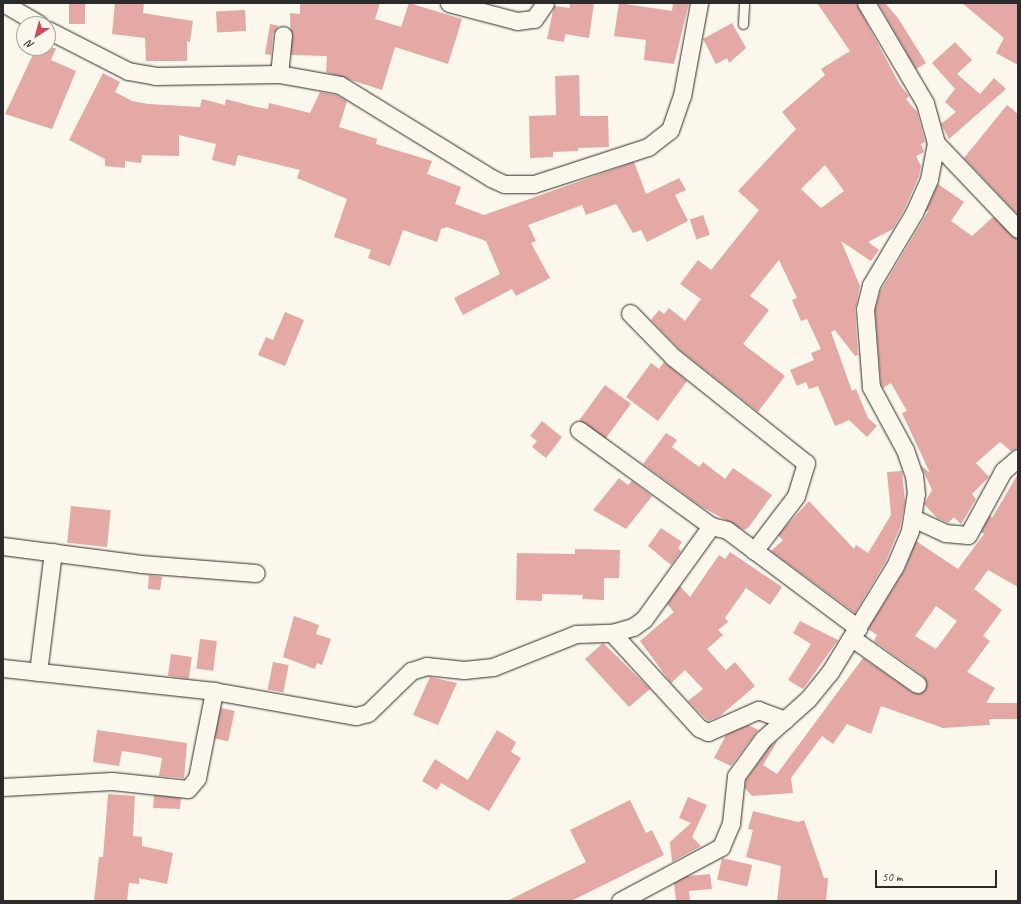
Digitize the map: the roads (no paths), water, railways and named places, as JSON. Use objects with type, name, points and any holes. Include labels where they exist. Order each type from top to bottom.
[{"type":"street","points":[[3,3],[25,16]]},
{"type":"street","points":[[449,3],[523,22],[534,20],[545,3]]},
{"type":"street","points":[[56,34],[128,71],[155,76],[279,74],[340,85],[491,178],[504,184],[534,184],[648,147],[670,130],[682,96],[699,3]]},
{"type":"street","points":[[620,901],[722,847],[730,823],[736,776],[763,739],[808,699],[855,633],[895,566],[913,518],[916,494],[914,476],[905,450],[871,387],[865,309],[871,285],[914,214],[929,179],[936,143],[925,103],[866,3]]},
{"type":"street","points":[[279,74],[283,35]]},
{"type":"street","points":[[936,143],[1018,229]]},
{"type":"street","points":[[630,313],[673,357],[806,463],[796,496],[754,551]]},
{"type":"street","points":[[579,430],[711,526],[727,530],[917,684]]},
{"type":"street","points":[[913,518],[945,533],[968,535],[1003,471],[1018,458]]},
{"type":"street","points":[[3,668],[214,691],[356,716],[378,707],[411,671],[426,666],[464,670],[493,667],[576,634],[612,633],[644,620],[711,526]]},
{"type":"street","points":[[3,546],[256,573]]},
{"type":"street","points":[[38,672],[52,552]]},
{"type":"street","points":[[612,633],[703,730],[724,728],[749,711],[758,710],[785,720]]},
{"type":"street","points":[[3,787],[112,781],[188,790],[197,778],[214,691]]},
{"type":"lane","points":[[743,24],[744,3]]}]
